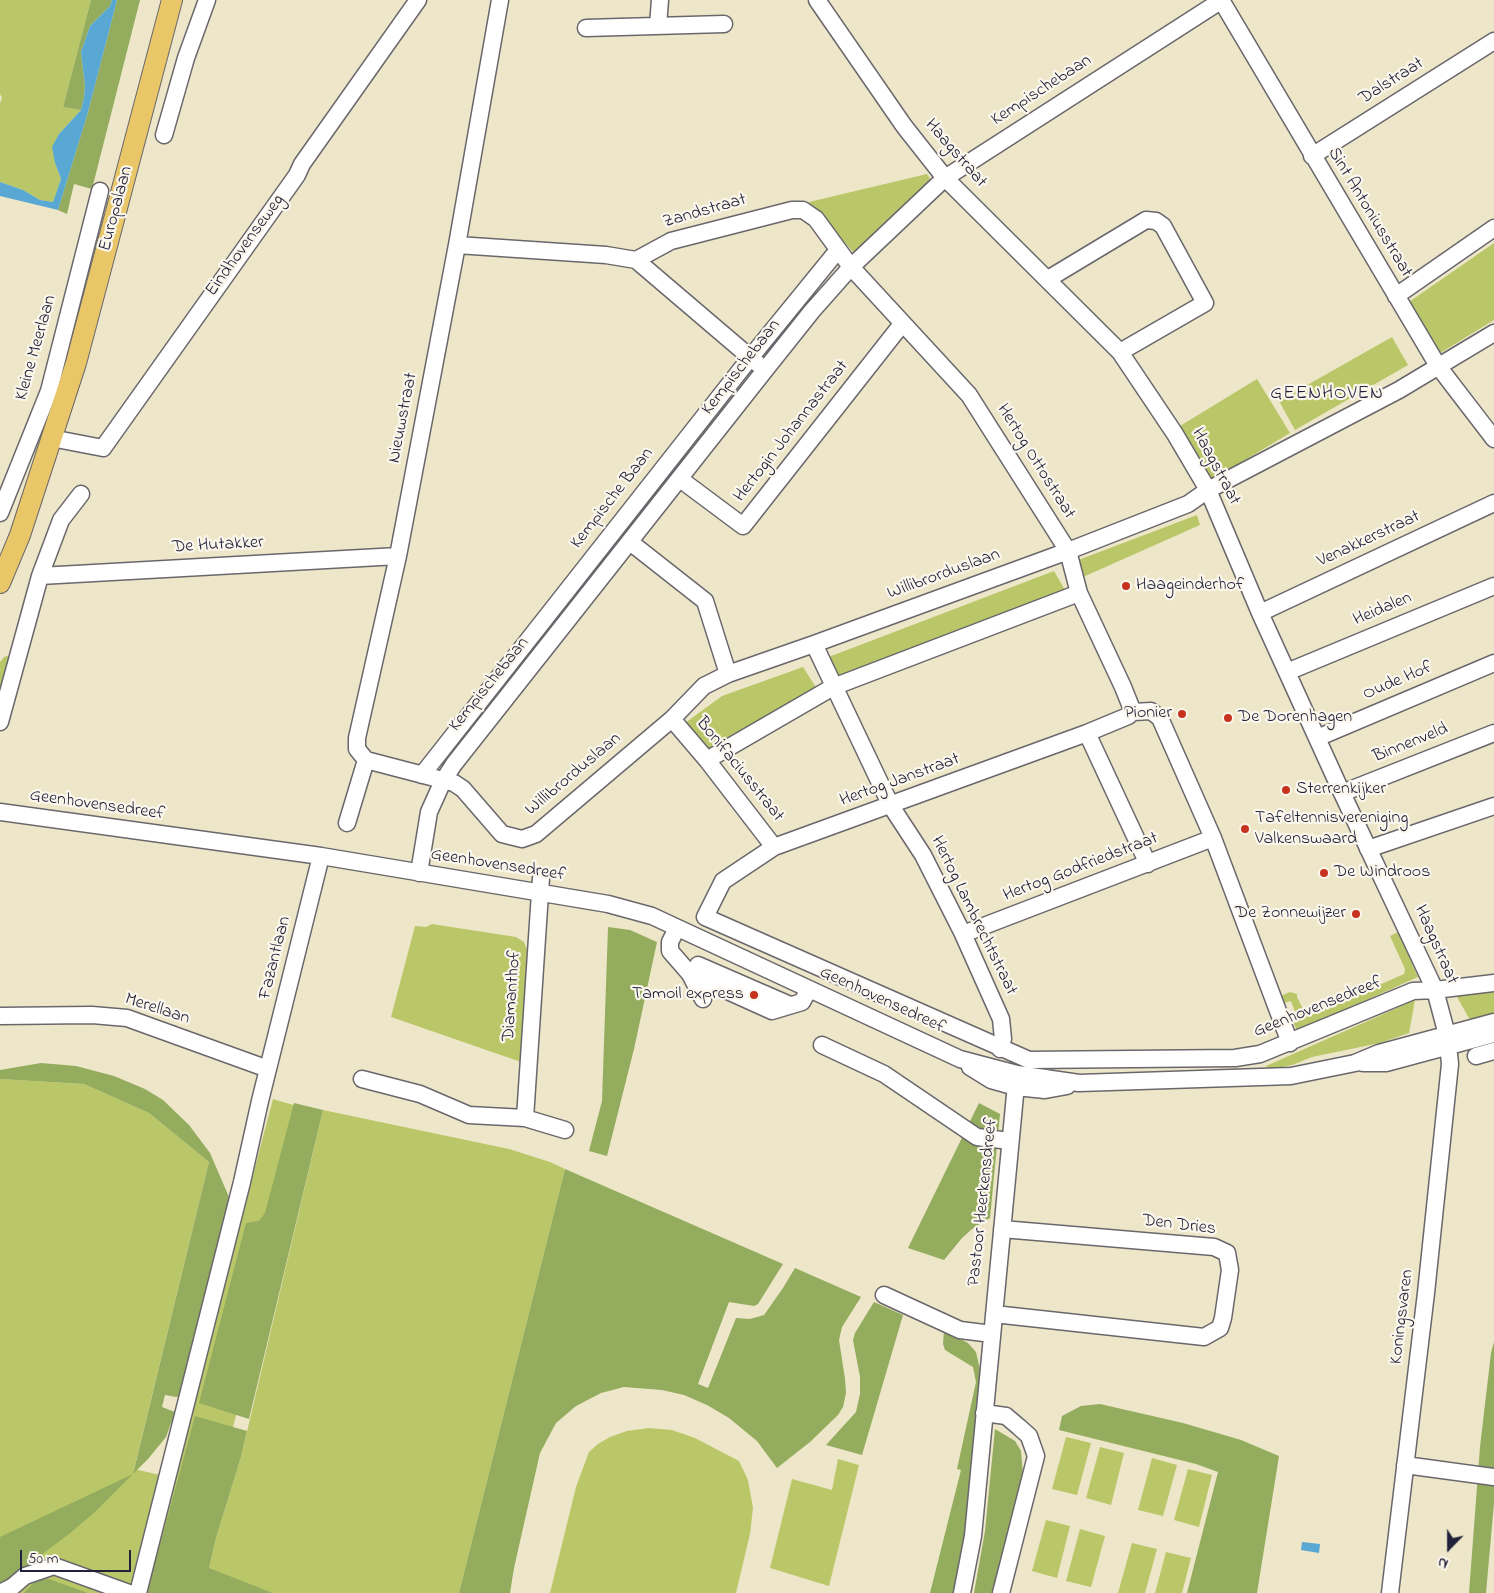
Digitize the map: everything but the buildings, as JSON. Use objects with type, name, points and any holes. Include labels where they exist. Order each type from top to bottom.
[{"type":"main road","name":"Europalaan","points":[[51,438],[86,327],[172,0]]},
{"type":"main road","points":[[0,583],[20,535],[51,438]]},
{"type":"street","points":[[164,135],[186,58],[206,0]]},
{"type":"street","name":"Eindhovenseweg","points":[[51,438],[103,448],[297,176],[302,164],[418,0]]},
{"type":"street","name":"Nieuwstraat","points":[[366,760],[357,749],[357,738],[398,556],[500,0]]},
{"type":"street","points":[[658,26],[660,0]]},
{"type":"street","name":"Haagstraat","points":[[817,0],[904,126],[945,178],[1120,352],[1175,434],[1208,490],[1260,613],[1435,990],[1448,1040]]},
{"type":"street","name":"Kempischebaan","points":[[419,873],[429,812],[443,781],[454,764],[812,311],[851,267],[945,178],[1221,0]]},
{"type":"street","name":"Sint Antoniusstraat","points":[[1221,0],[1438,366],[1494,439]]},
{"type":"street","points":[[586,28],[724,24]]},
{"type":"street","name":"Dalstraat","points":[[1312,156],[1494,41]]},
{"type":"street","name":"Kleine Meerlaan","points":[[0,513],[49,391],[100,191]]},
{"type":"street","name":"Zandstraat","points":[[636,260],[671,241],[792,210],[803,210],[816,219],[851,267]]},
{"type":"street","points":[[1048,279],[1146,220],[1156,221],[1163,226],[1205,303],[1120,352]]},
{"type":"street","points":[[1396,296],[1494,228]]},
{"type":"street","points":[[456,245],[606,255],[636,260],[765,370]]},
{"type":"street","name":"Kempische Baan","points":[[422,775],[750,358],[838,250]]},
{"type":"street","name":"Hertog Ottostraat","points":[[851,267],[969,395],[1068,551],[1079,593],[1124,687],[1133,712]]},
{"type":"street","name":"Hertogin Johannastraat","points":[[680,479],[743,526],[902,324]]},
{"type":"street","name":"Willibrorduslaan","points":[[443,781],[454,783],[463,789],[502,834],[522,839],[536,834],[672,719],[704,686],[728,674],[1068,551],[1188,504],[1208,490],[1399,390],[1494,333]]},
{"type":"street","points":[[0,722],[40,576],[61,520],[81,494]]},
{"type":"street","name":"Venakkerstraat","points":[[1260,613],[1494,503]]},
{"type":"street","points":[[630,542],[705,601],[728,674]]},
{"type":"street","name":"De Hutakker","points":[[40,576],[398,556]]},
{"type":"street","name":"Heidalen","points":[[1287,672],[1494,586]]},
{"type":"street","points":[[707,760],[833,687],[1079,593]]},
{"type":"street","name":"Hertog Lambrechtstraat","points":[[814,644],[891,806],[923,855],[962,934],[1001,1020],[1003,1039],[1000,1049]]},
{"type":"street","name":"Oude Hof","points":[[1317,738],[1494,663]]},
{"type":"street","points":[[1133,712],[1151,711],[1160,718],[1213,838],[1290,1042]]},
{"type":"street","name":"Hertog Janstraat","points":[[705,917],[723,880],[774,847],[891,806],[1087,733],[1128,716],[1133,712]]},
{"type":"street","name":"Bonifaciusstraat","points":[[672,719],[707,760],[774,847]]},
{"type":"street","name":"Binnenveld","points":[[1342,793],[1494,732]]},
{"type":"street","points":[[1087,733],[1148,864]]},
{"type":"street","points":[[347,823],[366,760],[443,781]]},
{"type":"street","points":[[1368,849],[1494,806]]},
{"type":"street","name":"Geenhovensedreef","points":[[0,812],[321,856],[419,873],[540,885],[652,916],[960,1059],[1016,1081],[1079,1083],[1291,1076],[1356,1063],[1379,1053],[1448,1040],[1494,1034]]},
{"type":"street","name":"Hertog Godfriedstraat","points":[[962,934],[1213,838]]},
{"type":"street","name":"Fazantlaan","points":[[138,1593],[242,1182],[321,856]]},
{"type":"street","name":"Diamanthof","points":[[525,1118],[540,885]]},
{"type":"street","name":"Geenhovensedreef","points":[[705,917],[1000,1049],[1029,1060],[1235,1058],[1260,1054],[1413,990],[1435,990],[1494,982]]},
{"type":"street","points":[[677,928],[670,942],[670,951],[690,974],[703,999]]},
{"type":"street","points":[[673,954],[790,1005]]},
{"type":"street","points":[[690,974],[772,1010],[802,1002],[809,989]]},
{"type":"street","name":"Merellaan","points":[[0,1016],[92,1015],[127,1018],[268,1070]]},
{"type":"street","name":"Geenhovensedreef","points":[[1448,1040],[1494,1022]]},
{"type":"street","name":"Koningsvaren","points":[[1390,1593],[1439,1176],[1450,1064],[1448,1040]]},
{"type":"street","points":[[822,1045],[884,1074],[977,1137],[1010,1142]]},
{"type":"street","points":[[1476,1056],[1494,1051]]},
{"type":"street","points":[[362,1079],[420,1094],[469,1115],[525,1118],[566,1130]]},
{"type":"street","name":"Pastoor Heerkensdreef","points":[[962,1593],[973,1536],[1016,1081]]},
{"type":"street","name":"Den Dries","points":[[994,1314],[1204,1337],[1220,1328],[1224,1318],[1230,1270],[1226,1253],[1214,1247],[1002,1229]]},
{"type":"street","points":[[884,1295],[960,1330],[992,1334]]},
{"type":"street","points":[[984,1413],[1006,1416],[1028,1436],[1036,1456],[1002,1593]]},
{"type":"street","points":[[1405,1465],[1494,1477]]},
{"type":"street","points":[[0,1593],[12,1587],[25,1576],[54,1566],[129,1593]]},
{"type":"green space","points":[[0,0],[91,0],[63,107],[81,110],[59,134],[55,163],[61,179],[53,202],[40,200],[23,190],[0,182],[0,103],[2,98],[0,94]]},
{"type":"green space","points":[[91,0],[112,0],[110,6],[90,26],[81,52],[85,86],[81,110],[63,107]]},
{"type":"green space","points":[[117,0],[140,0],[92,189],[74,184],[67,214],[58,210],[88,112]]},
{"type":"green space","points":[[927,174],[930,179],[928,183],[855,254],[809,202]]},
{"type":"green space","points":[[1494,243],[1494,320],[1437,355],[1406,304]]},
{"type":"green space","points":[[1392,337],[1408,365],[1295,430],[1279,401]]},
{"type":"green space","points":[[1257,379],[1290,433],[1212,480],[1180,426]]},
{"type":"green space","points":[[1197,515],[1200,525],[1083,577],[1073,562]]},
{"type":"green space","points":[[1054,571],[1065,590],[836,677],[826,658]]},
{"type":"green space","points":[[7,656],[10,657],[0,695],[0,662]]},
{"type":"green space","points":[[803,667],[817,689],[718,748],[708,749],[685,723],[722,696]]},
{"type":"green space","points":[[432,924],[516,937],[524,942],[527,950],[521,1062],[391,1017],[415,926],[426,927]]},
{"type":"green space","points":[[608,927],[630,930],[657,942],[634,1049],[607,1156],[589,1151],[602,1101]]},
{"type":"green space","points":[[1398,932],[1418,977],[1297,1031],[1292,1019],[1297,1017],[1291,1001],[1280,1004],[1278,997],[1290,992],[1297,994],[1307,1017],[1404,974],[1405,969],[1390,936]]},
{"type":"green space","points":[[1494,987],[1494,1013],[1470,1020],[1457,997],[1463,991]]},
{"type":"green space","points":[[1415,1000],[1409,1033],[1380,1043],[1312,1057],[1292,1065],[1269,1070],[1266,1066]]},
{"type":"green space","points":[[41,1063],[76,1066],[114,1076],[145,1089],[163,1100],[189,1125],[210,1153],[232,1204],[181,1396],[165,1395],[162,1407],[175,1412],[166,1437],[133,1474],[209,1162],[149,1113],[84,1084],[0,1079],[0,1070]]},
{"type":"green space","points":[[0,1079],[84,1084],[149,1113],[209,1162],[134,1469],[173,1478],[273,1099],[317,1112],[193,1577],[248,1593],[0,1593]]},
{"type":"green space","points":[[294,1103],[323,1110],[249,1419],[199,1403],[246,1223],[259,1221],[265,1213]]},
{"type":"green space","points":[[979,1103],[1000,1114],[990,1218],[972,1229],[962,1238],[944,1260],[908,1248]]},
{"type":"green space","points":[[323,1110],[509,1149],[550,1162],[565,1169],[459,1593],[273,1593],[209,1568],[216,1538],[241,1457]]},
{"type":"green space","points":[[565,1169],[783,1264],[758,1304],[754,1306],[729,1302],[698,1384],[708,1388],[736,1318],[750,1319],[764,1315],[795,1268],[861,1297],[842,1327],[839,1340],[846,1393],[843,1407],[838,1415],[810,1442],[777,1468],[757,1441],[729,1418],[707,1405],[684,1395],[662,1390],[624,1387],[601,1393],[576,1406],[556,1423],[540,1453],[510,1593],[459,1593]]},
{"type":"green space","points":[[874,1302],[903,1315],[862,1455],[826,1445],[856,1412],[860,1394],[860,1377],[853,1340],[855,1333]]},
{"type":"green space","points":[[944,1330],[968,1343],[976,1352],[981,1374],[963,1546],[956,1591],[954,1593],[930,1593],[961,1470],[957,1469],[976,1382],[973,1367],[945,1350],[943,1344]]},
{"type":"green space","points":[[1494,1342],[1494,1503],[1486,1593],[1469,1593],[1480,1447],[1491,1353]]},
{"type":"green space","points":[[1100,1404],[1183,1423],[1241,1440],[1279,1456],[1257,1593],[1187,1593],[1218,1472],[1196,1464],[1059,1430],[1062,1416],[1081,1406]]},
{"type":"green space","points":[[195,1416],[247,1431],[209,1568],[273,1593],[147,1593]]},
{"type":"green space","points":[[649,1428],[672,1430],[695,1438],[739,1461],[748,1480],[753,1508],[750,1534],[736,1593],[550,1593],[576,1487],[589,1452],[610,1437],[627,1431]]},
{"type":"green space","points":[[995,1429],[1015,1441],[1021,1451],[1023,1475],[992,1593],[974,1593],[985,1531]]},
{"type":"green space","points":[[1066,1437],[1091,1443],[1077,1495],[1052,1489]]},
{"type":"green space","points":[[1100,1447],[1124,1453],[1111,1505],[1086,1498]]},
{"type":"green space","points":[[1152,1458],[1177,1465],[1163,1516],[1138,1510]]},
{"type":"green space","points":[[838,1459],[859,1465],[829,1586],[770,1568],[792,1479],[832,1490]]},
{"type":"green space","points":[[1188,1469],[1212,1475],[1199,1527],[1174,1520]]},
{"type":"green space","points":[[133,1474],[96,1511],[69,1534],[0,1586],[0,1537]]},
{"type":"green space","points":[[1046,1520],[1070,1526],[1057,1578],[1032,1571]]},
{"type":"green space","points":[[1080,1529],[1105,1536],[1091,1587],[1066,1581]]},
{"type":"green space","points":[[1132,1543],[1157,1549],[1145,1593],[1118,1593]]},
{"type":"green space","points":[[1166,1552],[1191,1558],[1182,1593],[1155,1593]]},
{"type":"green space","points":[[39,1577],[46,1578],[88,1593],[24,1593]]},
{"type":"water","points":[[112,0],[117,0],[88,112],[58,210],[0,196],[0,182],[23,190],[40,200],[53,202],[61,179],[52,147],[59,134],[81,110],[85,86],[81,52],[90,26],[110,6]]},
{"type":"water","points":[[1302,1542],[1320,1544],[1319,1553],[1301,1550]]},
{"type":"place","name":"Haageinderhof","points":[[1126,586]]},
{"type":"place","name":"Pionier","points":[[1182,714]]},
{"type":"place","name":"De Dorenhagen","points":[[1228,718]]},
{"type":"place","name":"Sterrenkijker","points":[[1286,790]]},
{"type":"place","name":"Tafeltennisvereniging Valkenswaard","points":[[1245,829]]},
{"type":"place","name":"De Windroos","points":[[1324,873]]},
{"type":"place","name":"De Zonnewijzer","points":[[1356,914]]},
{"type":"place","name":"Tamoil express","points":[[754,995]]},
{"type":"district","name":"GEENHOVEN","points":[[1327,395]]}]
